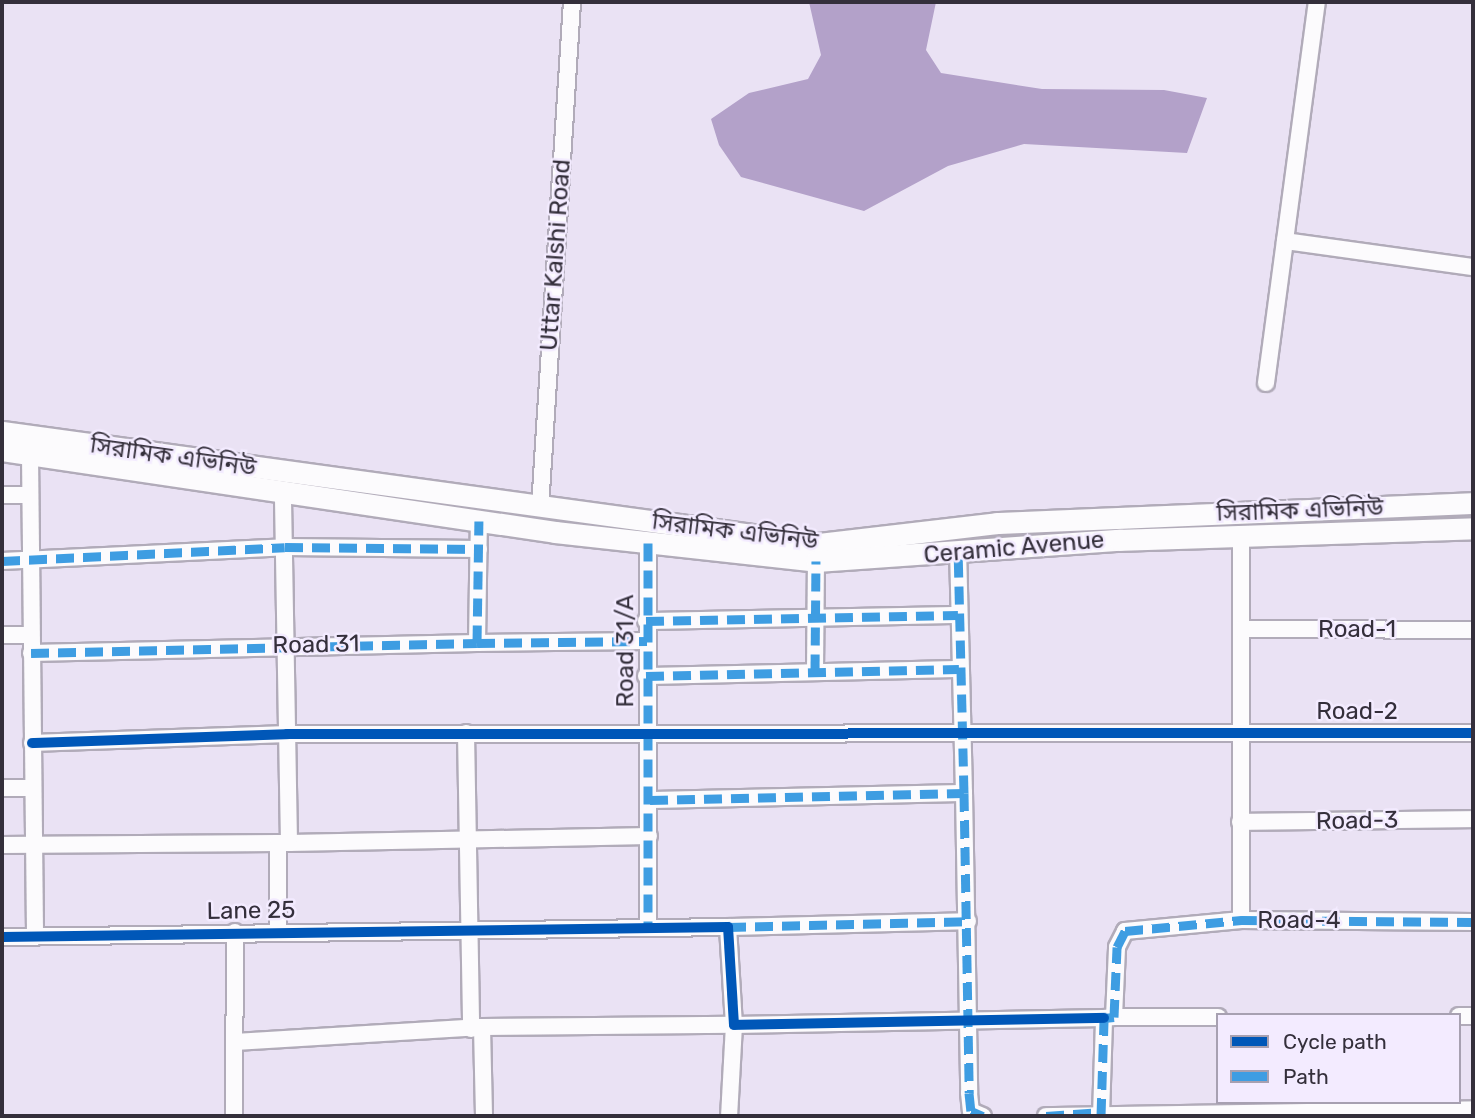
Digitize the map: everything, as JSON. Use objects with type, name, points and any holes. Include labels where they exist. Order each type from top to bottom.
[{"type":"main road","name":"সিরামিক এভিনিউ","points":[[2,432],[540,508],[820,544],[997,523],[1473,503]]},
{"type":"main road","name":"সিরামিক এভিনিউ","points":[[2,450],[555,532]]},
{"type":"main road","name":"Ceramic Avenue","points":[[555,532],[816,561],[958,554],[1119,540],[1241,540],[1473,528]]},
{"type":"street","name":"Uttar Kalshi Road","points":[[540,508],[572,2]]},
{"type":"street","points":[[1266,383],[1317,2]]},
{"type":"street","points":[[1285,241],[1473,267]]},
{"type":"street","points":[[30,454],[35,937]]},
{"type":"street","points":[[278,932],[287,734],[283,492]]},
{"type":"street","points":[[2,495],[30,495]]},
{"type":"street","points":[[477,643],[479,520]]},
{"type":"street","points":[[1241,540],[1241,920]]},
{"type":"street","name":"Road 31/A","points":[[648,543],[648,926]]},
{"type":"street","points":[[2,561],[285,547],[479,549]]},
{"type":"street","points":[[958,554],[960,736],[968,921],[967,1021],[971,1111],[983,1116]]},
{"type":"street","points":[[815,672],[816,561]]},
{"type":"street","points":[[646,621],[817,620],[958,615]]},
{"type":"street","name":"Road-1","points":[[1241,629],[1473,630]]},
{"type":"street","points":[[2,635],[31,635]]},
{"type":"street","name":"Road 31","points":[[32,653],[287,645],[647,641]]},
{"type":"street","points":[[646,676],[959,670]]},
{"type":"street","points":[[466,733],[463,837],[484,1116]]},
{"type":"street","name":"Road-2","points":[[32,743],[287,734],[466,733],[649,737],[1473,733]]},
{"type":"street","points":[[2,788],[33,788]]},
{"type":"street","points":[[650,800],[964,793]]},
{"type":"street","name":"Road-3","points":[[1240,822],[1473,819]]},
{"type":"street","points":[[2,845],[649,836]]},
{"type":"street","name":"Road-4","points":[[1109,1017],[1118,947],[1125,931],[1241,920],[1473,922]]},
{"type":"street","name":"Lane 25","points":[[2,937],[968,921]]},
{"type":"street","points":[[728,927],[734,1025],[729,1116]]},
{"type":"street","points":[[234,1116],[235,932]]},
{"type":"street","points":[[1102,1114],[1109,1017]]},
{"type":"street","points":[[235,1042],[477,1028],[1216,1017]]},
{"type":"street","points":[[1046,1116],[1473,1109]]},
{"type":"shaded area","points":[[809,2],[936,2],[926,50],[941,73],[1042,89],[1164,90],[1207,98],[1187,153],[1024,144],[948,166],[864,211],[741,177],[719,145],[711,119],[749,93],[808,79],[821,55]]},
{"type":"marked path","points":[[31,653],[477,643],[479,521]]},
{"type":"marked path","points":[[648,543],[648,926]]},
{"type":"marked path","points":[[2,561],[285,547],[479,549]]},
{"type":"marked path","points":[[650,800],[964,793],[958,554]]},
{"type":"marked path","points":[[815,672],[816,561]]},
{"type":"marked path","points":[[646,621],[958,615]]},
{"type":"marked path","points":[[477,643],[647,641]]},
{"type":"marked path","points":[[646,676],[959,669]]},
{"type":"marked path","points":[[964,793],[969,1093],[971,1111],[983,1116]]},
{"type":"marked path","points":[[1101,1116],[1104,1018],[1114,1017],[1117,947],[1125,931],[1241,920],[1473,922]]},
{"type":"marked path","points":[[728,927],[968,921]]},
{"type":"marked path","points":[[1046,1116],[1102,1112]]},
{"type":"cycle path","points":[[32,743],[287,734],[1473,733]]},
{"type":"cycle path","points":[[2,937],[728,927],[734,1025],[1104,1018]]}]
